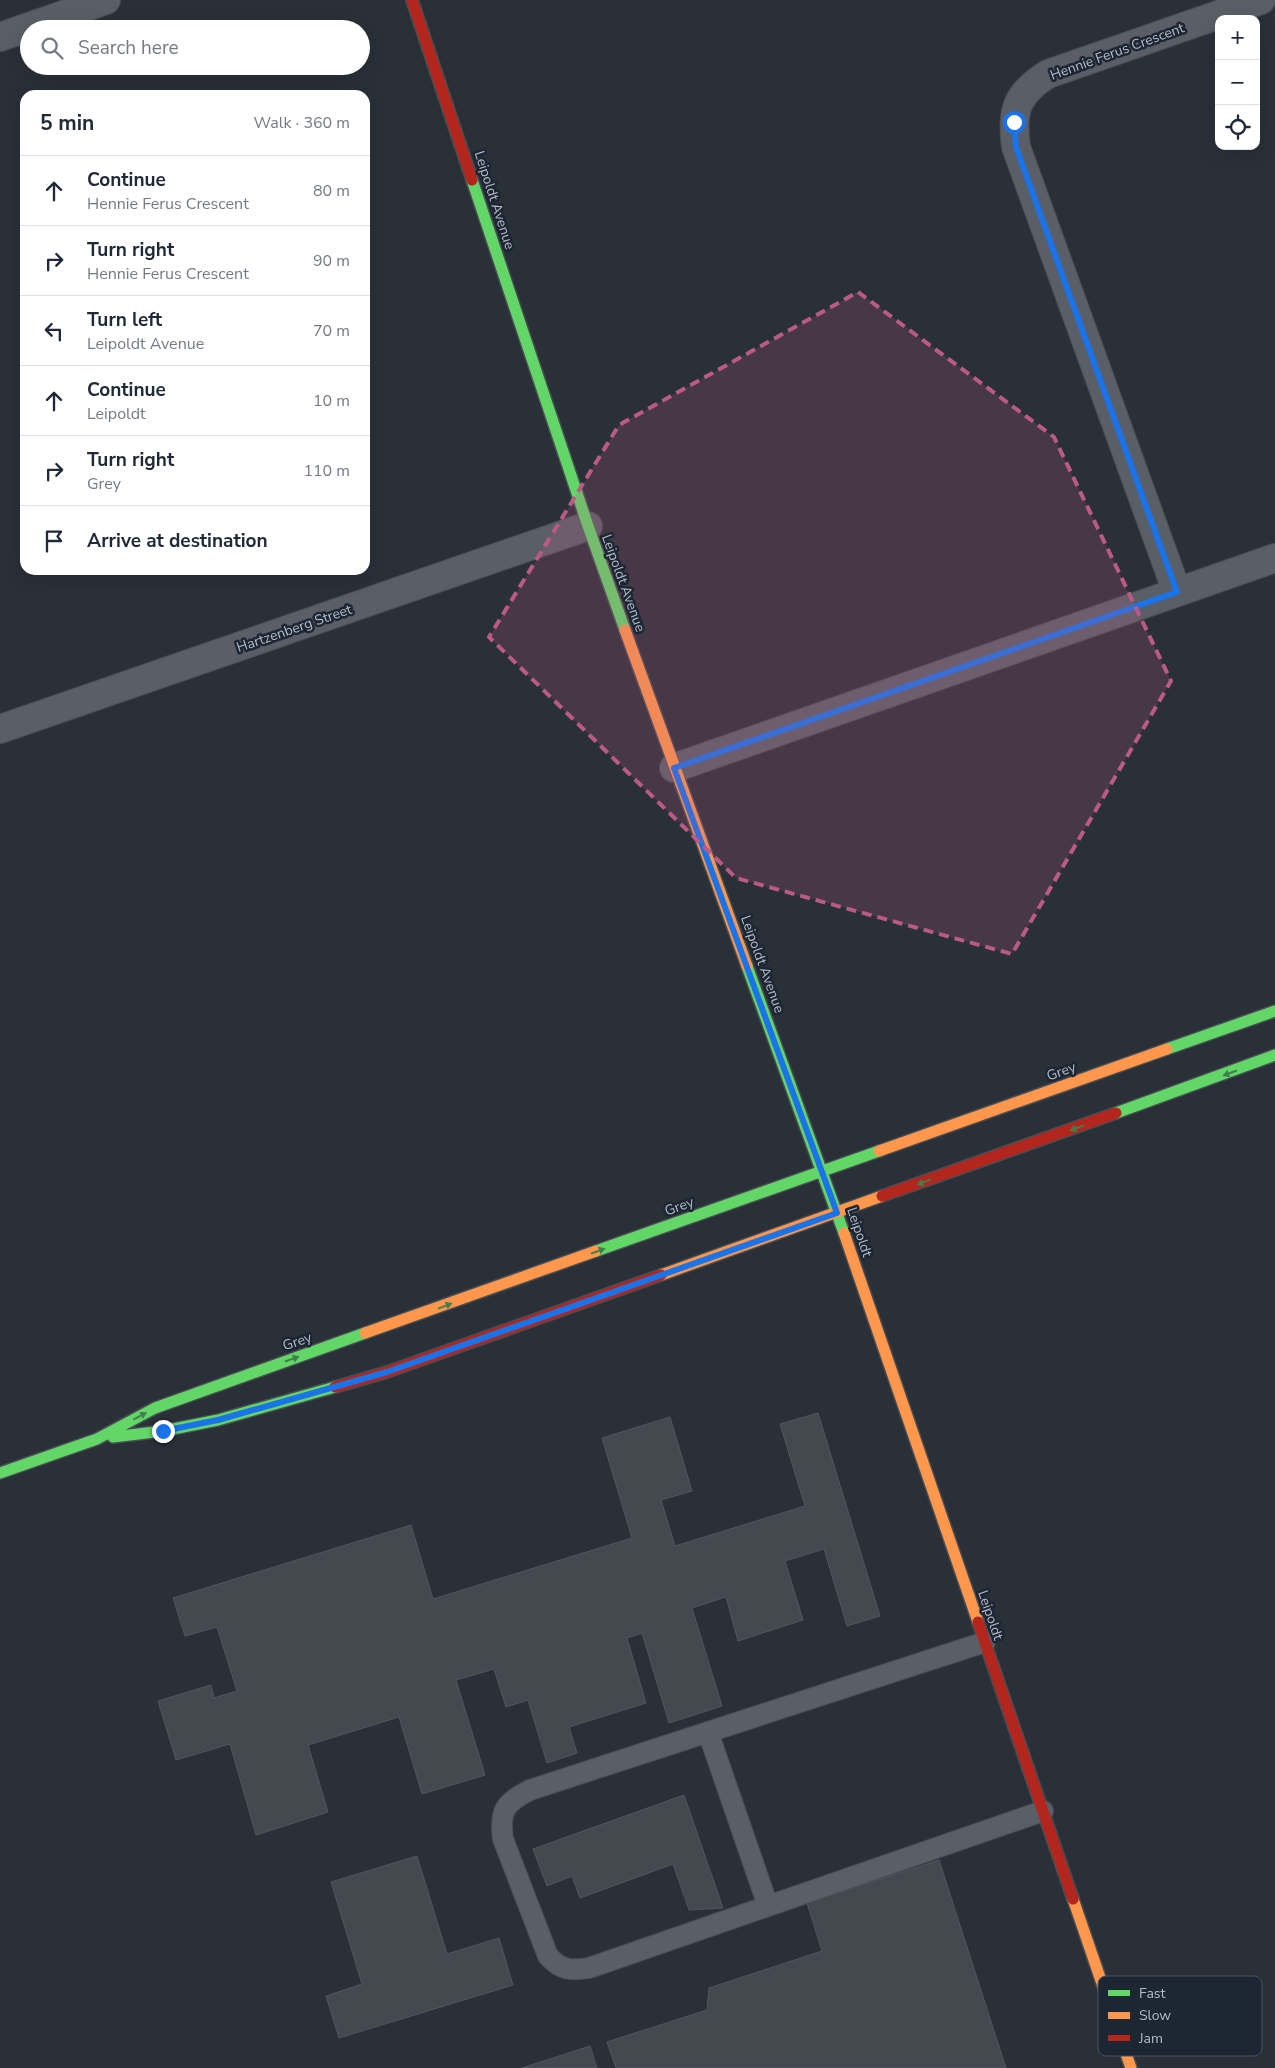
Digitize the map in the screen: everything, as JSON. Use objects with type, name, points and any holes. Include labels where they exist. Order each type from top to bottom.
[{"type":"street","points":[[49,20],[106,0]]},
{"type":"street","name":"Leipoldt Avenue","points":[[412,0],[588,526],[674,768],[823,1171]]},
{"type":"street","name":"Hennie Ferus Crescent","points":[[1177,592],[1016,147],[1014,122],[1025,91],[1048,74],[1261,0]]},
{"type":"street","points":[[0,37],[20,30]]},
{"type":"street","name":"Hartzenberg Street","points":[[0,729],[588,526]]},
{"type":"street","points":[[674,768],[1275,558]]},
{"type":"street","name":"Grey","points":[[0,1472],[97,1439],[155,1408],[201,1391],[1275,1011]]},
{"type":"street","name":"Grey","points":[[97,1439],[163,1431],[218,1420],[387,1372],[1227,1074],[1275,1055]]},
{"type":"street","name":"Leipoldt","points":[[823,1171],[1099,1976]]},
{"type":"street","name":"Leipoldt","points":[[1127,2056],[1131,2068]]},
{"type":"lane","points":[[985,1642],[530,1790],[514,1798],[504,1808],[501,1821],[503,1839],[548,1956],[556,1965],[570,1970],[589,1968],[1043,1811]]},
{"type":"lane","points":[[708,1732],[768,1906]]},
{"type":"highlighted area","points":[[858,292],[1054,437],[1171,681],[1012,954],[736,878],[489,637],[619,425]]},
{"type":"building","points":[[818,1413],[880,1616],[847,1626],[824,1549],[785,1561],[803,1620],[738,1641],[726,1597],[692,1608],[722,1706],[669,1723],[642,1633],[627,1638],[646,1703],[569,1727],[577,1753],[547,1763],[528,1700],[506,1707],[494,1669],[456,1680],[485,1775],[422,1794],[399,1717],[308,1745],[328,1812],[256,1835],[230,1744],[176,1760],[158,1701],[211,1685],[214,1698],[237,1691],[217,1627],[185,1636],[173,1598],[411,1525],[433,1599],[632,1538],[602,1438],[670,1417],[692,1491],[661,1500],[675,1546],[805,1506],[780,1424]]},
{"type":"building","points":[[684,1795],[723,1908],[689,1910],[673,1864],[580,1898],[572,1876],[547,1886],[533,1849]]},
{"type":"building","points":[[417,1856],[447,1954],[499,1938],[513,1985],[339,2038],[326,1996],[362,1984],[331,1882]]},
{"type":"building","points":[[939,1860],[1006,2068],[616,2068],[607,2042],[707,2010],[709,1988],[822,1951],[807,1903]]},
{"type":"building","points":[[590,2046],[597,2068],[522,2068]]},
{"type":"traffic: fast","points":[[472,180],[588,526],[625,630]]},
{"type":"traffic: fast","points":[[747,966],[844,1233]]},
{"type":"traffic: fast","points":[[1167,1049],[1275,1011]]},
{"type":"traffic: fast","points":[[1116,1113],[1275,1055]]},
{"type":"traffic: fast","points":[[596,1251],[879,1151]]},
{"type":"traffic: fast","points":[[0,1473],[97,1439],[155,1408],[365,1333]]},
{"type":"traffic: fast","points":[[113,1437],[163,1431],[218,1420],[335,1387]]},
{"type":"traffic: slow","points":[[625,630],[747,966]]},
{"type":"traffic: slow","points":[[879,1151],[1167,1049]]},
{"type":"traffic: slow","points":[[661,1275],[882,1196]]},
{"type":"traffic: slow","points":[[844,1233],[978,1622]]},
{"type":"traffic: slow","points":[[365,1333],[596,1251]]},
{"type":"traffic: slow","points":[[1073,1899],[1099,1976]]},
{"type":"traffic: slow","points":[[1127,2056],[1131,2068]]},
{"type":"traffic: jam","points":[[412,0],[472,180]]},
{"type":"traffic: jam","points":[[882,1196],[1116,1113]]},
{"type":"traffic: jam","points":[[335,1387],[387,1372],[661,1275]]},
{"type":"traffic: jam","points":[[978,1622],[1073,1899]]},
{"type":"route","points":[[163,1431],[218,1420],[387,1372],[837,1213],[674,768],[1177,592],[1016,147],[1014,122]]}]
